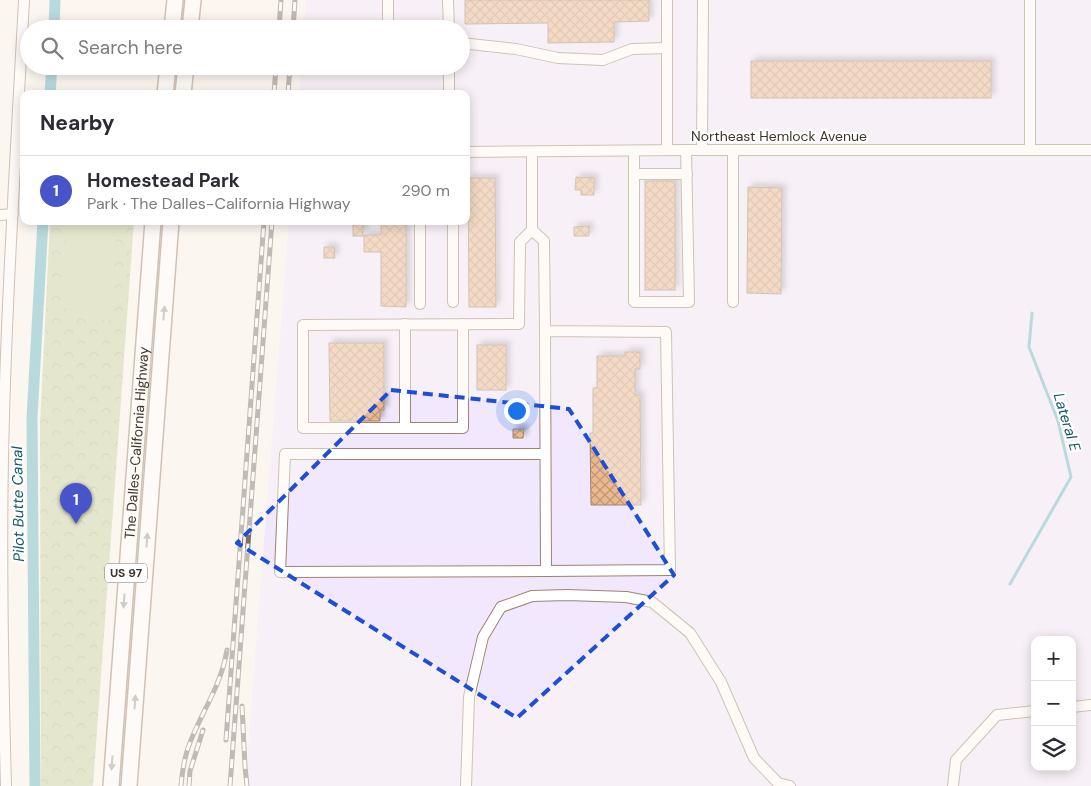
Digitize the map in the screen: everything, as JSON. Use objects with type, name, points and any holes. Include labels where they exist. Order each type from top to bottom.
[{"type":"highway","points":[[173,20],[175,0]]},
{"type":"highway","points":[[191,20],[193,0]]},
{"type":"highway","points":[[165,90],[167,75]]},
{"type":"highway","points":[[183,90],[185,75]]},
{"type":"highway","name":"The Dalles-California Highway","points":[[110,786],[153,225]]},
{"type":"highway","name":"The Dalles-California Highway","points":[[129,786],[171,225]]},
{"type":"street","points":[[23,20],[24,0]]},
{"type":"street","points":[[388,0],[388,20]]},
{"type":"street","points":[[448,0],[449,20]]},
{"type":"street","points":[[667,0],[667,150]]},
{"type":"street","points":[[702,150],[703,0]]},
{"type":"street","points":[[1030,0],[1030,149]]},
{"type":"street","points":[[470,44],[516,49],[558,58],[603,60],[632,48],[667,48]]},
{"type":"street","points":[[21,90],[22,75]]},
{"type":"street","points":[[449,75],[449,90]]},
{"type":"street","points":[[6,786],[1,635],[2,457],[13,214],[20,122]]},
{"type":"street","points":[[634,151],[634,302],[689,302],[686,150]]},
{"type":"street","points":[[733,150],[733,302]]},
{"type":"street","name":"Northeast Hemlock Avenue","points":[[470,152],[1091,150]]},
{"type":"street","points":[[463,324],[463,428],[303,428],[303,325],[405,324],[463,324],[519,324],[520,242],[532,230],[532,153]]},
{"type":"street","points":[[634,174],[687,174]]},
{"type":"street","points":[[0,215],[13,214]]},
{"type":"street","points":[[420,225],[420,304]]},
{"type":"street","points":[[453,225],[453,302]]},
{"type":"street","points":[[532,230],[544,242],[546,571]]},
{"type":"street","points":[[405,324],[405,428]]},
{"type":"street","points":[[545,331],[666,332],[670,570],[280,572],[285,454],[546,454]]},
{"type":"street","points":[[466,786],[469,697],[482,637],[501,607],[532,596],[567,595],[626,597],[652,602],[690,633],[721,682],[754,758],[778,783],[790,786]]},
{"type":"street","points":[[1076,707],[1091,705]]},
{"type":"street","points":[[953,786],[956,760],[997,715],[1031,711]]},
{"type":"highlighted area","points":[[391,390],[569,409],[674,575],[517,718],[237,543]]},
{"type":"shaded area","points":[[306,0],[1091,0],[1091,786],[245,786],[289,225],[470,225],[470,90],[299,90],[300,75],[470,75],[470,20],[305,20]]},
{"type":"green space","points":[[50,225],[134,225],[93,786],[41,786],[40,425]]},
{"type":"green space","points":[[68,225],[117,225],[110,320],[68,317],[65,281]]},
{"type":"building","points":[[465,0],[649,0],[649,21],[614,22],[614,42],[548,43],[548,23],[470,24],[470,20],[465,20]]},
{"type":"building","points":[[751,61],[991,61],[991,98],[751,98]]},
{"type":"building","points":[[576,177],[594,178],[594,195],[581,195],[581,190],[575,190]]},
{"type":"building","points":[[470,178],[495,178],[496,307],[469,307]]},
{"type":"building","points":[[645,181],[675,181],[675,290],[645,290]]},
{"type":"building","points":[[748,187],[782,188],[781,294],[747,293]]},
{"type":"building","points":[[353,225],[363,225],[363,236],[353,236]]},
{"type":"building","points":[[381,225],[406,225],[406,307],[381,306],[381,252],[364,252],[364,235],[381,235]]},
{"type":"building","points":[[589,226],[589,236],[574,236],[574,227]]},
{"type":"building","points":[[324,247],[334,247],[335,258],[324,258]]},
{"type":"building","points":[[329,343],[384,343],[384,410],[380,410],[380,421],[330,421]]},
{"type":"building","points":[[477,345],[506,345],[506,390],[477,390]]},
{"type":"building","points":[[625,352],[640,352],[640,369],[635,369],[635,395],[640,395],[641,505],[591,505],[590,433],[593,433],[593,388],[597,388],[597,356],[625,356]]},
{"type":"building","points":[[513,429],[524,429],[523,438],[513,438]]},
{"type":"waterway","name":"Pilot Butte Canal","points":[[54,20],[55,0]]},
{"type":"waterway","name":"Pilot Butte Canal","points":[[50,90],[51,75]]},
{"type":"waterway","name":"Pilot Butte Canal","points":[[35,786],[32,418],[43,225]]},
{"type":"waterway","name":"Lateral E","points":[[1010,584],[1071,477],[1058,421],[1029,347],[1032,313]]},
{"type":"railway","points":[[280,20],[281,0]]},
{"type":"railway","points":[[294,20],[295,0]]},
{"type":"railway","points":[[274,90],[275,75]]},
{"type":"railway","points":[[288,90],[289,75]]},
{"type":"railway","points":[[226,740],[264,225]]},
{"type":"railway","points":[[230,786],[272,225]]},
{"type":"railway","points":[[181,786],[188,748],[220,676],[227,650]]},
{"type":"railway","points":[[242,706],[247,786]]},
{"type":"railway","points":[[189,786],[190,771],[203,730]]},
{"type":"place","name":"Homestead Park","points":[[76,524]]}]
